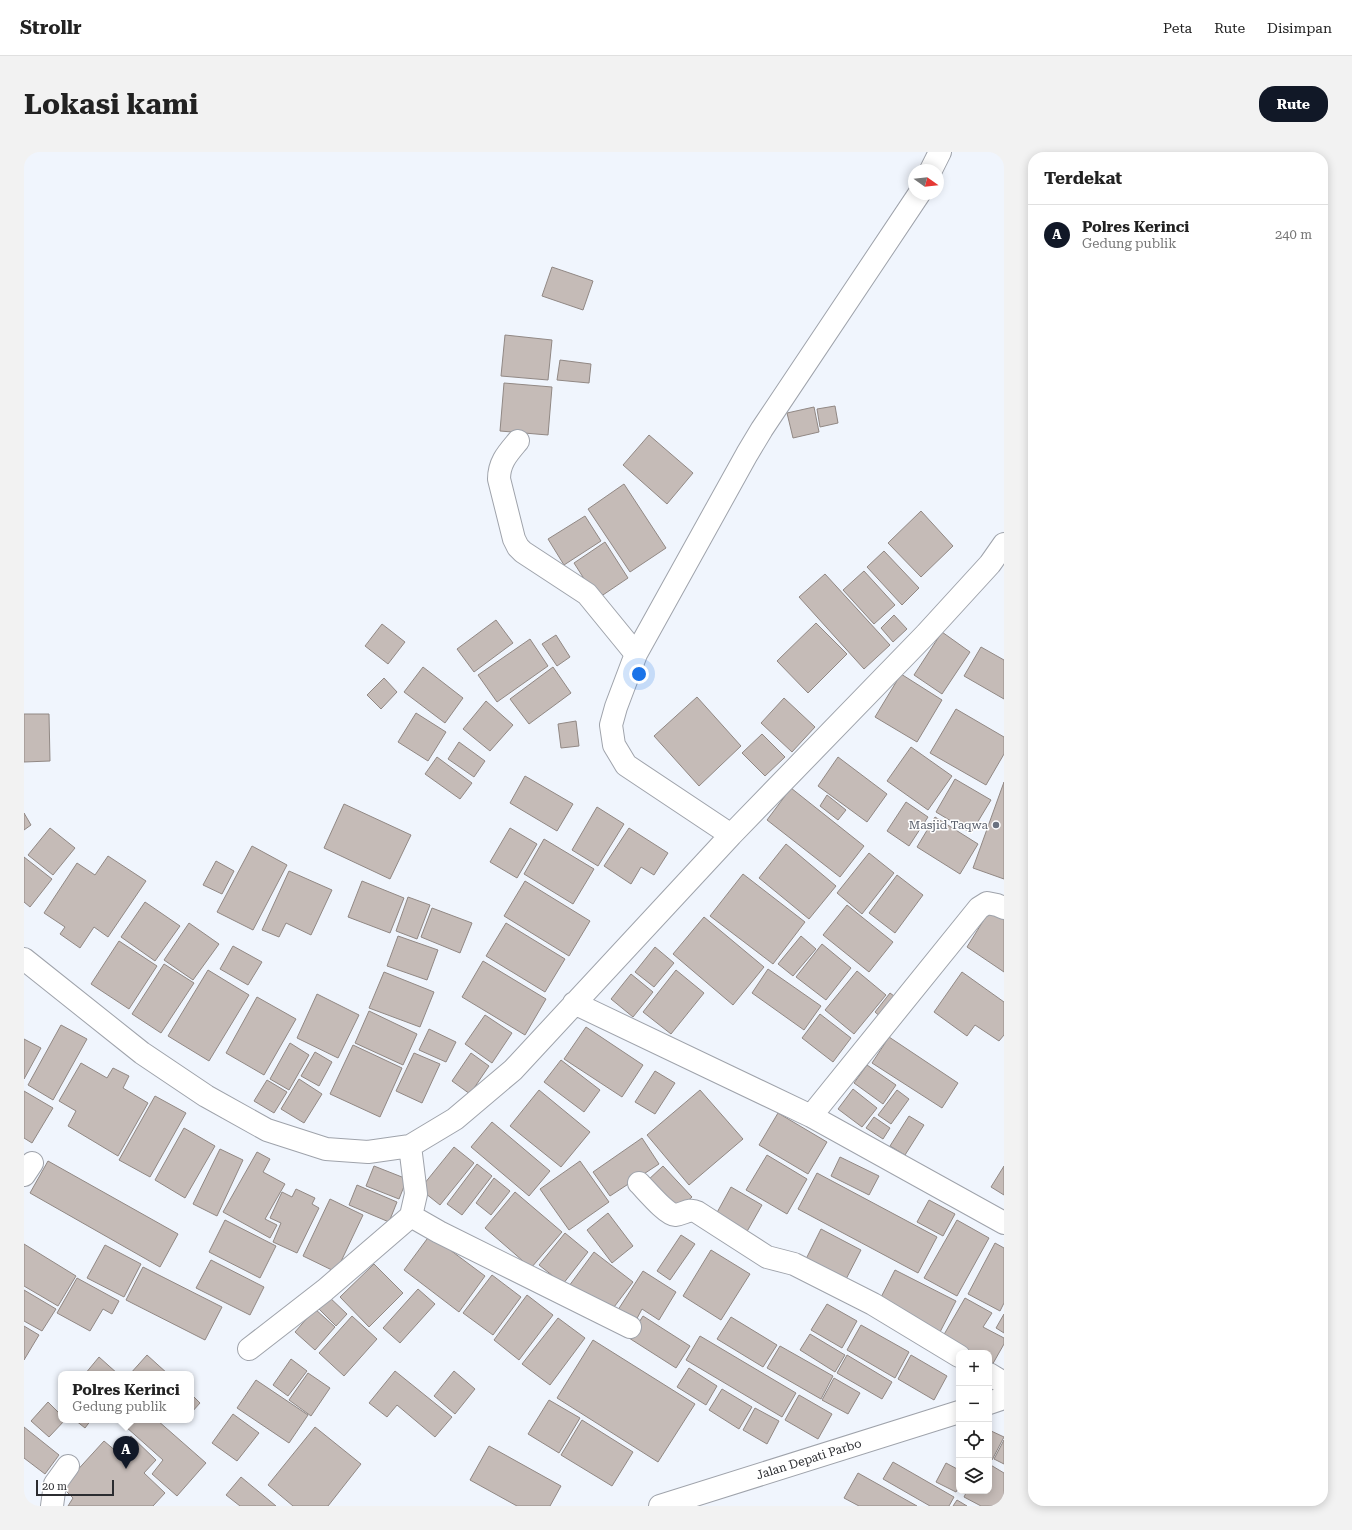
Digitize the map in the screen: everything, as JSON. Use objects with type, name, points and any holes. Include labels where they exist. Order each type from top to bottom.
[{"type":"street","points":[[934,164],[940,152]]},
{"type":"street","points":[[731,835],[626,765],[614,745],[611,725],[616,707],[636,654],[762,429],[915,200]]},
{"type":"street","points":[[518,441],[503,460],[499,472],[499,479],[514,539],[518,546],[587,594],[636,654]]},
{"type":"street","points":[[24,958],[142,1053],[206,1096],[267,1130],[326,1149],[368,1152],[410,1146],[455,1118],[513,1070],[731,835],[926,634],[997,568],[1004,544]]},
{"type":"street","points":[[811,1116],[979,908],[987,903],[997,904],[1004,908]]},
{"type":"street","points":[[574,1003],[811,1116],[1004,1223]]},
{"type":"street","points":[[249,1349],[325,1290],[411,1216],[416,1194],[410,1146]]},
{"type":"street","points":[[639,1183],[669,1213],[678,1214],[692,1210],[697,1212],[767,1257],[794,1264],[873,1304],[956,1354]]},
{"type":"street","points":[[411,1216],[439,1232],[630,1327]]},
{"type":"street","points":[[992,1376],[1004,1383]]},
{"type":"street","points":[[992,1402],[1004,1398]]},
{"type":"street","name":"Jalan Depati Parbo","points":[[660,1506],[956,1413]]},
{"type":"street","points":[[52,1506],[54,1484],[68,1466]]},
{"type":"building","points":[[552,267],[593,281],[583,310],[542,296]]},
{"type":"building","points":[[505,335],[552,340],[548,380],[501,376]]},
{"type":"building","points":[[560,360],[591,364],[589,383],[557,380]]},
{"type":"building","points":[[504,383],[552,387],[548,435],[500,431]]},
{"type":"building","points":[[835,406],[838,423],[820,427],[817,409]]},
{"type":"building","points":[[814,407],[819,432],[793,438],[787,413]]},
{"type":"building","points":[[649,435],[693,473],[667,504],[623,465]]},
{"type":"building","points":[[624,484],[666,548],[630,572],[588,509]]},
{"type":"building","points":[[921,511],[953,546],[921,577],[888,543]]},
{"type":"building","points":[[585,516],[601,541],[564,565],[548,539]]},
{"type":"building","points":[[605,542],[628,578],[597,599],[574,563]]},
{"type":"building","points":[[884,551],[919,588],[902,605],[867,567]]},
{"type":"building","points":[[864,571],[895,605],[874,624],[843,590]]},
{"type":"building","points":[[825,574],[890,645],[864,669],[799,597]]},
{"type":"building","points":[[894,615],[907,629],[893,642],[881,628]]},
{"type":"building","points":[[496,620],[513,643],[474,672],[457,649]]},
{"type":"building","points":[[816,623],[847,654],[808,693],[777,661]]},
{"type":"building","points":[[382,624],[405,642],[388,664],[365,646]]},
{"type":"building","points":[[942,632],[970,652],[942,694],[914,675]]},
{"type":"building","points":[[556,635],[570,657],[557,666],[542,644]]},
{"type":"building","points":[[530,639],[548,666],[497,702],[478,675]]},
{"type":"building","points":[[981,647],[1004,660],[1004,699],[964,676]]},
{"type":"building","points":[[423,667],[463,698],[445,723],[404,692]]},
{"type":"building","points":[[553,667],[571,693],[529,724],[510,699]]},
{"type":"building","points":[[901,674],[942,700],[917,742],[875,717]]},
{"type":"building","points":[[384,678],[397,692],[381,709],[367,695]]},
{"type":"building","points":[[697,697],[741,746],[699,786],[654,736]]},
{"type":"building","points":[[784,698],[815,727],[792,752],[761,723]]},
{"type":"building","points":[[486,701],[513,725],[490,751],[463,729]]},
{"type":"building","points":[[956,709],[1004,737],[1004,754],[986,785],[930,753]]},
{"type":"building","points":[[416,713],[446,732],[428,761],[398,742]]},
{"type":"building","points":[[24,714],[49,714],[50,761],[24,762]]},
{"type":"building","points":[[576,721],[579,746],[561,748],[558,724]]},
{"type":"building","points":[[762,734],[785,757],[765,776],[742,753]]},
{"type":"building","points":[[459,742],[485,761],[474,777],[448,759]]},
{"type":"building","points":[[911,747],[952,776],[928,810],[887,781]]},
{"type":"building","points":[[437,757],[472,783],[460,799],[425,774]]},
{"type":"building","points":[[838,757],[887,794],[867,822],[818,786]]},
{"type":"building","points":[[525,776],[573,804],[557,831],[510,803]]},
{"type":"building","points":[[955,779],[991,800],[971,833],[936,812]]},
{"type":"building","name":"Masjid Taqwa","points":[[1004,782],[1004,879],[973,868]]},
{"type":"building","points":[[791,788],[864,846],[840,877],[767,820]]},
{"type":"building","points":[[827,795],[846,810],[838,820],[820,806]]},
{"type":"building","points":[[906,802],[928,817],[909,846],[887,831]]},
{"type":"building","points":[[344,804],[411,835],[390,879],[324,848]]},
{"type":"building","points":[[597,807],[624,824],[598,866],[572,850]]},
{"type":"building","points":[[24,813],[31,825],[24,830]]},
{"type":"building","points":[[935,817],[978,844],[960,874],[917,847]]},
{"type":"building","points":[[50,828],[75,848],[53,875],[28,855]]},
{"type":"building","points":[[510,828],[537,844],[517,878],[490,862]]},
{"type":"building","points":[[629,828],[668,853],[654,875],[641,867],[631,884],[604,866]]},
{"type":"building","points":[[544,839],[594,869],[573,904],[524,874]]},
{"type":"building","points":[[786,844],[836,886],[809,919],[759,878]]},
{"type":"building","points":[[252,846],[287,865],[253,930],[217,912]]},
{"type":"building","points":[[869,853],[894,873],[862,914],[837,893]]},
{"type":"building","points":[[108,856],[146,881],[108,937],[94,927],[80,948],[60,934],[65,927],[44,913],[77,863],[95,875]]},
{"type":"building","points":[[24,857],[52,879],[30,907],[24,902]]},
{"type":"building","points":[[216,861],[234,871],[222,894],[203,885]]},
{"type":"building","points":[[289,871],[332,890],[311,935],[286,923],[279,937],[262,930]]},
{"type":"building","points":[[743,874],[805,922],[773,964],[710,916]]},
{"type":"building","points":[[897,875],[923,895],[895,933],[869,913]]},
{"type":"building","points":[[362,881],[404,898],[390,933],[348,917]]},
{"type":"building","points":[[525,881],[590,921],[569,956],[504,916]]},
{"type":"building","points":[[408,897],[430,905],[417,939],[396,931]]},
{"type":"building","points":[[145,902],[180,926],[155,961],[121,937]]},
{"type":"building","points":[[847,905],[893,942],[869,972],[823,935]]},
{"type":"building","points":[[432,908],[472,923],[460,953],[421,937]]},
{"type":"building","points":[[990,910],[1004,919],[1004,972],[967,947]]},
{"type":"building","points":[[704,917],[764,967],[733,1005],[673,954]]},
{"type":"building","points":[[189,923],[219,944],[193,980],[164,960]]},
{"type":"building","points":[[506,923],[565,959],[545,992],[486,956]]},
{"type":"building","points":[[398,936],[438,950],[427,980],[387,966]]},
{"type":"building","points":[[801,936],[816,949],[793,976],[778,964]]},
{"type":"building","points":[[119,941],[157,966],[129,1009],[91,984]]},
{"type":"building","points":[[822,944],[851,968],[826,1000],[796,977]]},
{"type":"building","points":[[233,946],[262,962],[248,985],[220,969]]},
{"type":"building","points":[[655,947],[674,963],[654,987],[635,972]]},
{"type":"building","points":[[483,961],[546,999],[525,1035],[462,997]]},
{"type":"building","points":[[164,964],[194,983],[161,1033],[132,1014]]},
{"type":"building","points":[[768,969],[821,1006],[804,1030],[752,993]]},
{"type":"building","points":[[208,970],[249,995],[209,1061],[168,1036]]},
{"type":"building","points":[[676,970],[704,993],[671,1034],[643,1012]]},
{"type":"building","points":[[857,971],[886,995],[854,1034],[825,1010]]},
{"type":"building","points":[[384,972],[434,992],[420,1027],[369,1008]]},
{"type":"building","points":[[962,972],[1004,1002],[1004,1035],[999,1041],[975,1025],[967,1036],[934,1012]]},
{"type":"building","points":[[631,974],[653,992],[633,1017],[611,999]]},
{"type":"building","points":[[890,993],[898,999],[883,1019],[875,1012]]},
{"type":"building","points":[[317,994],[359,1015],[338,1058],[297,1038]]},
{"type":"building","points":[[257,997],[296,1019],[264,1075],[226,1053]]},
{"type":"building","points":[[369,1011],[417,1034],[403,1065],[355,1043]]},
{"type":"building","points":[[820,1014],[851,1038],[833,1062],[802,1038]]},
{"type":"building","points":[[485,1015],[512,1033],[492,1063],[465,1044]]},
{"type":"building","points":[[61,1025],[87,1039],[53,1100],[28,1085]]},
{"type":"building","points":[[586,1027],[643,1065],[622,1097],[564,1059]]},
{"type":"building","points":[[429,1029],[456,1042],[446,1062],[419,1050]]},
{"type":"building","points":[[889,1037],[958,1083],[942,1108],[872,1063]]},
{"type":"building","points":[[24,1039],[41,1048],[24,1079]]},
{"type":"building","points":[[290,1043],[309,1055],[289,1090],[270,1079]]},
{"type":"building","points":[[353,1045],[402,1068],[380,1117],[330,1094]]},
{"type":"building","points":[[315,1052],[332,1062],[319,1086],[301,1076]]},
{"type":"building","points":[[414,1053],[440,1064],[422,1103],[396,1091]]},
{"type":"building","points":[[471,1053],[489,1066],[470,1094],[452,1081]]},
{"type":"building","points":[[561,1060],[600,1090],[584,1112],[544,1082]]},
{"type":"building","points":[[81,1063],[107,1078],[113,1068],[129,1076],[123,1088],[148,1103],[118,1156],[68,1126],[76,1111],[59,1101]]},
{"type":"building","points":[[867,1065],[896,1085],[883,1104],[854,1083]]},
{"type":"building","points":[[655,1071],[675,1083],[655,1114],[635,1102]]},
{"type":"building","points":[[299,1079],[322,1094],[304,1123],[281,1109]]},
{"type":"building","points":[[267,1080],[287,1092],[274,1113],[254,1101]]},
{"type":"building","points":[[853,1089],[877,1108],[862,1127],[838,1109]]},
{"type":"building","points":[[539,1090],[590,1132],[561,1167],[510,1126]]},
{"type":"building","points":[[700,1090],[743,1139],[689,1185],[647,1135]]},
{"type":"building","points":[[897,1090],[909,1099],[891,1124],[878,1115]]},
{"type":"building","points":[[24,1091],[53,1108],[32,1143],[24,1138]]},
{"type":"building","points":[[155,1096],[186,1113],[150,1177],[119,1160]]},
{"type":"building","points":[[778,1113],[827,1142],[808,1174],[759,1145]]},
{"type":"building","points":[[909,1116],[924,1125],[905,1155],[890,1146]]},
{"type":"building","points":[[874,1117],[890,1128],[883,1139],[866,1128]]},
{"type":"building","points":[[492,1122],[550,1171],[529,1196],[471,1147]]},
{"type":"building","points":[[184,1128],[215,1146],[185,1198],[155,1180]]},
{"type":"building","points":[[642,1138],[659,1164],[610,1196],[593,1172]]},
{"type":"building","points":[[454,1147],[474,1163],[440,1205],[420,1189]]},
{"type":"building","points":[[220,1149],[243,1160],[217,1216],[193,1204]]},
{"type":"building","points":[[257,1152],[270,1159],[263,1172],[285,1184],[265,1219],[277,1225],[270,1238],[223,1212]]},
{"type":"building","points":[[767,1155],[807,1179],[787,1214],[746,1190]]},
{"type":"building","points":[[840,1157],[879,1176],[869,1195],[831,1176]]},
{"type":"building","points":[[48,1161],[178,1234],[160,1267],[30,1193]]},
{"type":"building","points":[[580,1161],[609,1202],[569,1230],[540,1189]]},
{"type":"building","points":[[477,1164],[492,1176],[462,1215],[447,1204]]},
{"type":"building","points":[[374,1166],[407,1179],[399,1199],[366,1186]]},
{"type":"building","points":[[663,1166],[692,1197],[674,1213],[646,1182]]},
{"type":"building","points":[[1004,1166],[1004,1195],[991,1187]]},
{"type":"building","points":[[817,1173],[937,1237],[918,1273],[798,1209]]},
{"type":"building","points":[[494,1178],[510,1191],[491,1215],[476,1203]]},
{"type":"building","points":[[357,1185],[397,1202],[389,1222],[349,1205]]},
{"type":"building","points":[[731,1187],[762,1205],[745,1235],[714,1218]]},
{"type":"building","points":[[296,1189],[315,1198],[312,1204],[319,1208],[297,1253],[273,1242],[281,1223],[270,1218],[282,1192],[292,1197]]},
{"type":"building","points":[[515,1192],[562,1232],[531,1268],[485,1228]]},
{"type":"building","points":[[330,1199],[363,1215],[336,1272],[303,1256]]},
{"type":"building","points":[[929,1200],[955,1214],[943,1236],[917,1222]]},
{"type":"building","points":[[608,1213],[633,1246],[612,1263],[587,1230]]},
{"type":"building","points":[[225,1220],[276,1246],[260,1278],[209,1252]]},
{"type":"building","points":[[957,1220],[989,1238],[957,1296],[924,1278]]},
{"type":"building","points":[[821,1229],[861,1250],[843,1285],[803,1265]]},
{"type":"building","points":[[565,1233],[588,1252],[563,1284],[539,1265]]},
{"type":"building","points":[[430,1235],[485,1276],[459,1312],[404,1270]]},
{"type":"building","points":[[681,1235],[695,1244],[670,1280],[657,1271]]},
{"type":"building","points":[[995,1243],[1004,1248],[1004,1303],[1000,1311],[968,1294]]},
{"type":"building","points":[[24,1244],[76,1276],[58,1306],[24,1286]]},
{"type":"building","points":[[105,1245],[141,1264],[124,1297],[87,1278]]},
{"type":"building","points":[[711,1250],[750,1274],[721,1320],[683,1296]]},
{"type":"building","points":[[594,1252],[633,1282],[608,1315],[569,1286]]},
{"type":"building","points":[[211,1260],[264,1287],[250,1315],[196,1288]]},
{"type":"building","points":[[374,1264],[403,1293],[369,1327],[340,1297]]},
{"type":"building","points":[[143,1267],[222,1307],[205,1340],[126,1300]]},
{"type":"building","points":[[895,1270],[956,1301],[939,1334],[878,1303]]},
{"type":"building","points":[[643,1271],[676,1292],[659,1320],[642,1309],[634,1324],[616,1313]]},
{"type":"building","points":[[492,1275],[521,1297],[493,1335],[463,1313]]},
{"type":"building","points":[[77,1278],[119,1301],[112,1314],[103,1309],[90,1331],[57,1313]]},
{"type":"building","points":[[418,1289],[435,1304],[400,1343],[383,1328]]},
{"type":"building","points":[[24,1290],[56,1309],[42,1331],[24,1321]]},
{"type":"building","points":[[327,1295],[347,1314],[336,1326],[317,1307]]},
{"type":"building","points":[[527,1295],[553,1315],[519,1360],[494,1340]]},
{"type":"building","points":[[965,1298],[992,1313],[983,1327],[1004,1338],[1004,1344],[992,1365],[992,1350],[963,1350],[942,1338]]},
{"type":"building","points":[[827,1304],[857,1321],[842,1348],[811,1330]]},
{"type":"building","points":[[315,1309],[335,1327],[315,1350],[295,1332]]},
{"type":"building","points":[[1004,1314],[1004,1333],[996,1328]]},
{"type":"building","points":[[352,1316],[377,1339],[344,1376],[319,1353]]},
{"type":"building","points":[[643,1316],[690,1346],[676,1368],[629,1338]]},
{"type":"building","points":[[731,1317],[777,1345],[763,1367],[717,1339]]},
{"type":"building","points":[[558,1318],[585,1338],[550,1385],[522,1364]]},
{"type":"building","points":[[861,1325],[909,1352],[895,1378],[847,1350]]},
{"type":"building","points":[[24,1326],[39,1335],[24,1360]]},
{"type":"building","points":[[810,1334],[845,1355],[835,1372],[800,1350]]},
{"type":"building","points":[[700,1336],[796,1393],[782,1417],[686,1360]]},
{"type":"building","points":[[593,1340],[695,1404],[658,1462],[557,1398]]},
{"type":"building","points":[[780,1346],[833,1376],[821,1399],[767,1368]]},
{"type":"building","points":[[147,1355],[165,1371],[133,1371]]},
{"type":"building","points":[[847,1355],[892,1382],[882,1399],[837,1373]]},
{"type":"building","points":[[911,1355],[947,1376],[934,1400],[898,1379]]},
{"type":"building","points":[[99,1357],[115,1371],[87,1371]]},
{"type":"building","points":[[291,1359],[307,1371],[288,1396],[273,1385]]},
{"type":"building","points":[[689,1368],[717,1386],[706,1405],[677,1387]]},
{"type":"building","points":[[395,1371],[452,1417],[435,1437],[397,1405],[387,1417],[369,1403]]},
{"type":"building","points":[[454,1371],[475,1389],[455,1414],[434,1396]]},
{"type":"building","points":[[308,1373],[330,1388],[311,1416],[289,1400]]},
{"type":"building","points":[[834,1378],[860,1393],[848,1414],[822,1400]]},
{"type":"building","points":[[256,1380],[308,1415],[289,1443],[237,1408]]},
{"type":"building","points":[[722,1389],[752,1407],[739,1429],[709,1410]]},
{"type":"building","points":[[799,1395],[832,1414],[818,1439],[785,1420]]},
{"type":"building","points":[[194,1397],[200,1403],[194,1410]]},
{"type":"building","points":[[549,1400],[580,1418],[559,1453],[528,1434]]},
{"type":"building","points":[[48,1402],[58,1412],[58,1423],[62,1423],[49,1437],[31,1421]]},
{"type":"building","points":[[755,1408],[779,1421],[767,1444],[743,1430]]},
{"type":"building","points":[[233,1414],[259,1433],[237,1461],[212,1443]]},
{"type":"building","points":[[582,1420],[633,1452],[612,1486],[561,1455]]},
{"type":"building","points":[[79,1423],[89,1423],[85,1428]]},
{"type":"building","points":[[129,1423],[160,1423],[206,1463],[177,1496],[152,1474],[163,1460],[126,1427]]},
{"type":"building","points":[[24,1427],[59,1455],[45,1474],[24,1458]]},
{"type":"building","points":[[315,1427],[361,1464],[328,1506],[293,1506],[268,1485]]},
{"type":"building","points":[[992,1431],[1004,1437],[992,1460]]},
{"type":"building","points":[[131,1436],[156,1460],[144,1473],[165,1493],[153,1506],[68,1506],[73,1498],[62,1487],[104,1441],[117,1452]]},
{"type":"building","points":[[1004,1440],[1004,1464],[994,1459]]},
{"type":"building","points":[[489,1446],[561,1486],[550,1506],[517,1506],[470,1480]]},
{"type":"building","points":[[893,1462],[954,1497],[949,1506],[930,1506],[883,1479]]},
{"type":"building","points":[[946,1463],[956,1468],[956,1492],[936,1482]]},
{"type":"building","points":[[992,1466],[1004,1473],[1004,1506],[981,1506],[964,1497],[966,1494],[992,1494]]},
{"type":"building","points":[[858,1473],[917,1506],[859,1506],[844,1498]]},
{"type":"building","points":[[241,1477],[276,1506],[240,1506],[226,1495]]},
{"type":"building","points":[[957,1500],[967,1506],[953,1506]]},
{"type":"place","name":"Masjid Taqwa","points":[[996,825]]},
{"type":"place","name":"Polres Kerinci","points":[[126,1469]]}]
